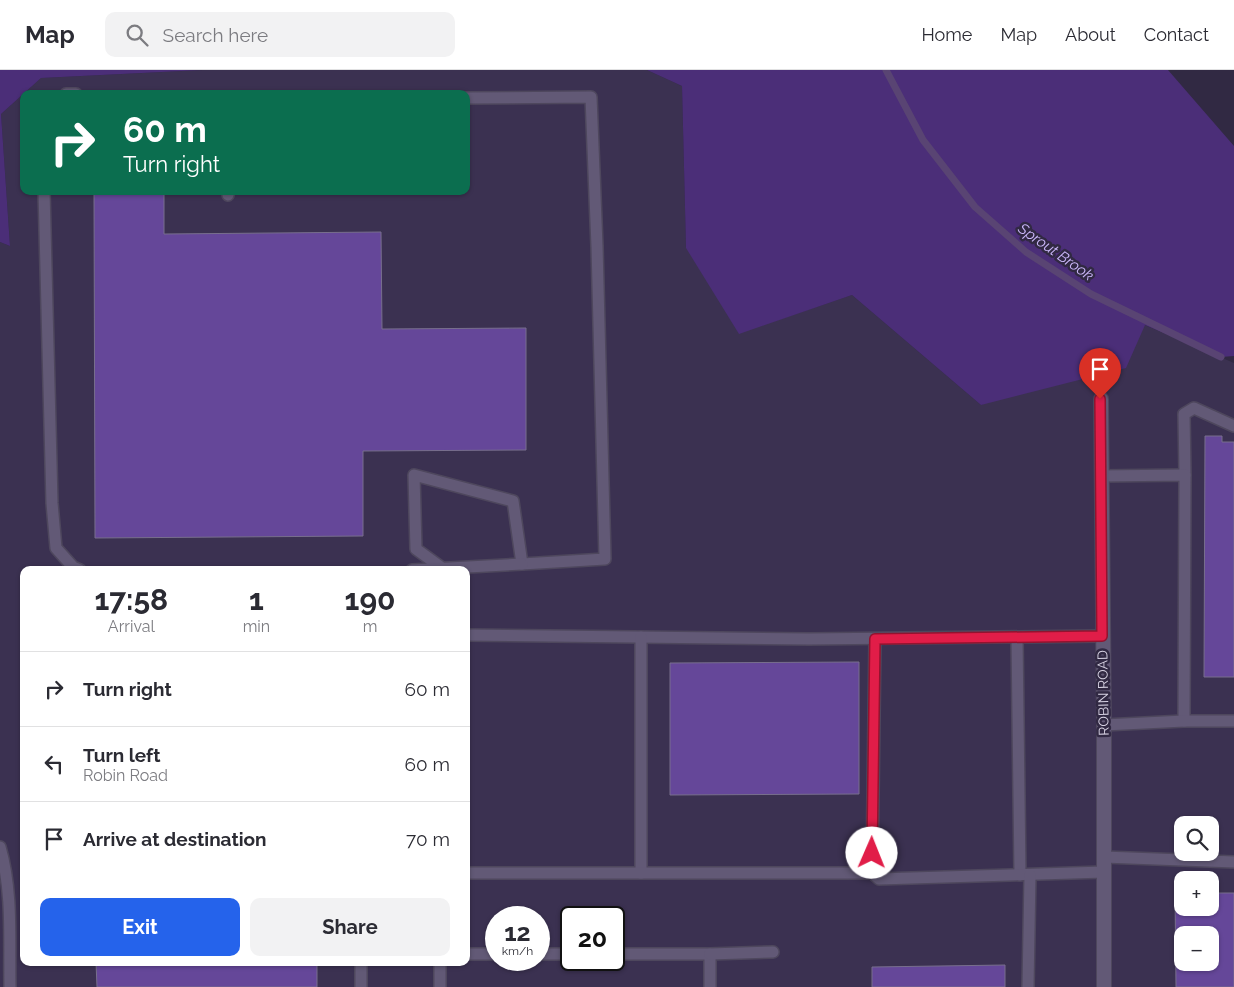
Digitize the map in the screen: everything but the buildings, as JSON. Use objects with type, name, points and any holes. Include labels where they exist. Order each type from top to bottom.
[{"type":"street","name":"ROBIN ROAD","points":[[1100,399],[1104,725],[1104,987]]},
{"type":"lane","points":[[470,98],[592,96],[604,558],[470,567]]},
{"type":"lane","points":[[44,195],[53,521],[56,548],[70,566]]},
{"type":"lane","points":[[1184,721],[1184,414],[1194,408],[1234,426]]},
{"type":"lane","points":[[438,566],[416,549],[414,475],[512,501],[522,564]]},
{"type":"lane","points":[[1101,476],[1184,475]]},
{"type":"lane","points":[[470,636],[875,639],[1102,636]]},
{"type":"lane","points":[[1017,637],[1028,987]]},
{"type":"lane","points":[[641,638],[641,874]]},
{"type":"lane","points":[[872,872],[875,639]]},
{"type":"lane","points":[[1104,725],[1184,721],[1234,721]]},
{"type":"lane","points":[[0,847],[5,864],[8,898],[10,987]]},
{"type":"lane","points":[[1104,857],[1234,862]]},
{"type":"lane","points":[[470,873],[872,872],[879,879],[1104,872]]},
{"type":"lane","points":[[625,954],[773,952]]},
{"type":"lane","points":[[470,954],[485,954]]},
{"type":"lane","points":[[710,954],[710,987]]},
{"type":"lane","points":[[361,966],[361,987]]},
{"type":"lane","points":[[440,966],[440,987]]},
{"type":"shaded area","points":[[0,70],[202,70],[41,78],[28,90],[20,90],[20,97],[1,114],[10,246],[0,242]]},
{"type":"shaded area","points":[[202,70],[647,70],[682,86],[686,247],[739,333],[852,295],[981,405],[1145,325],[1234,363],[1234,987],[0,987],[0,242],[10,246],[1,114],[20,97],[20,195],[470,195],[470,90],[28,90],[41,78]]},
{"type":"shaded area","points":[[647,70],[1168,70],[1234,146],[1234,356],[1221,357],[1145,325],[1126,368],[981,405],[852,295],[739,334],[686,248],[682,86]]},
{"type":"waterway","name":"Sprout Brook","points":[[886,70],[923,140],[975,207],[1026,252],[1091,294],[1221,357]]},
{"type":"route","points":[[872,853],[875,639],[1102,636],[1100,399]]}]
